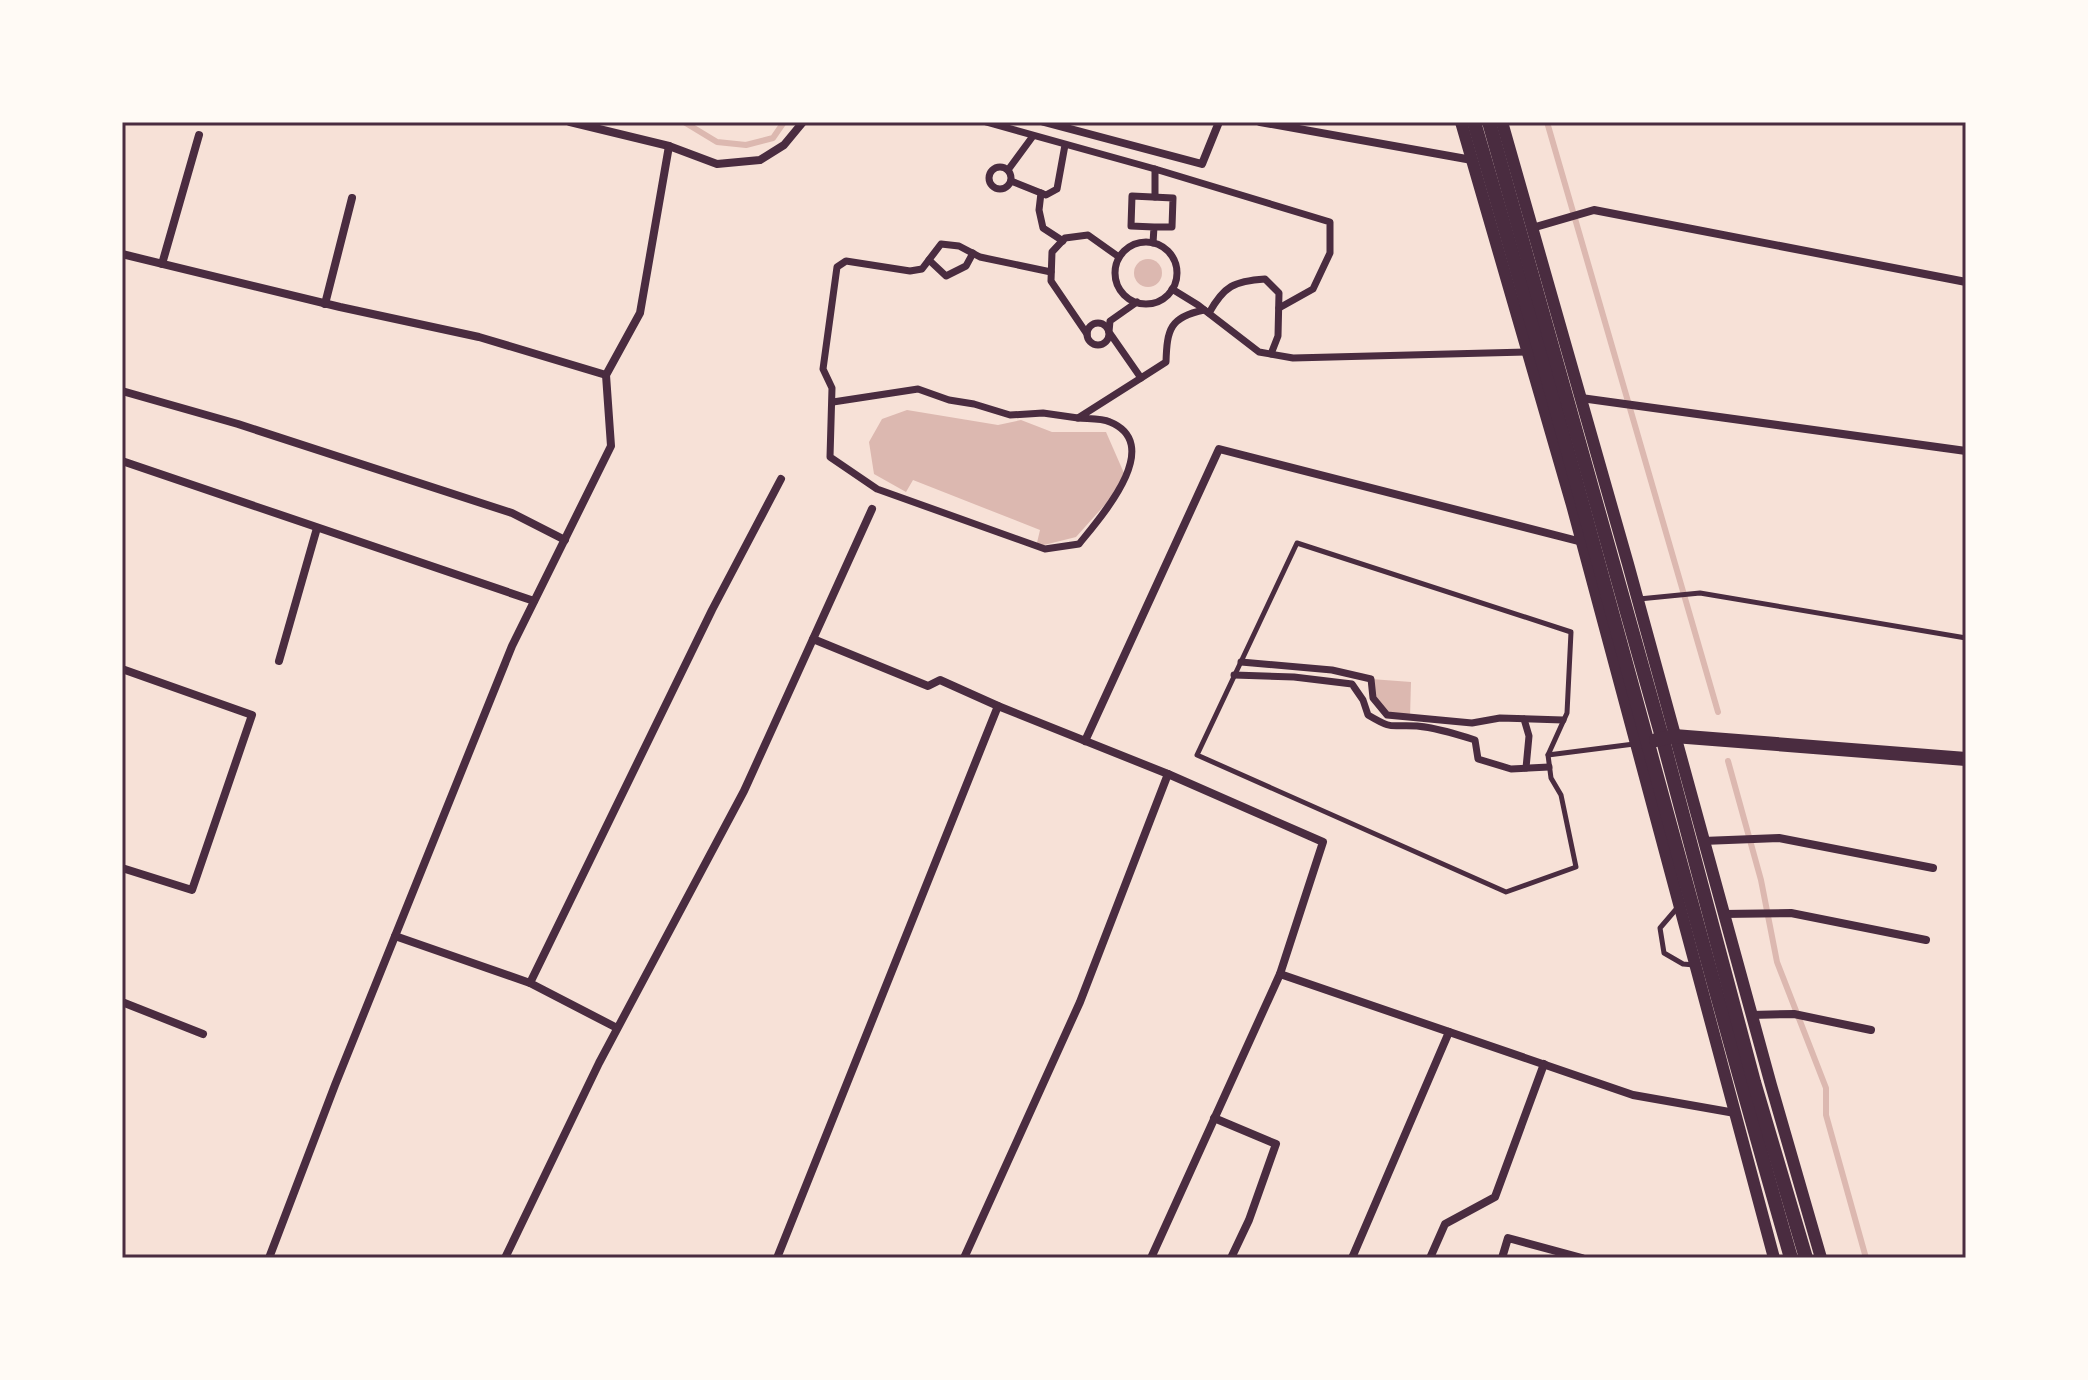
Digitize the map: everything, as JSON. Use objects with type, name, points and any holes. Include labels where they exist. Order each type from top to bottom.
[{"type":"main road","points":[[1474,122],[1791,1258]]},
{"type":"main road","points":[[1489,122],[1644,670],[1754,1082],[1806,1258]]},
{"type":"main road","points":[[1636,744],[1674,736],[1966,759]]},
{"type":"street","points":[[570,122],[669,146],[717,164],[760,160],[784,145],[803,122]]},
{"type":"street","points":[[986,122],[1330,222],[1330,253],[1313,289],[1279,308]]},
{"type":"street","points":[[1044,122],[1202,164],[1219,122]]},
{"type":"street","points":[[1260,122],[1472,160]]},
{"type":"street","points":[[1461,122],[1582,542],[1774,1258]]},
{"type":"street","points":[[1502,122],[1821,1258]]},
{"type":"street","points":[[162,264],[199,135]]},
{"type":"street","points":[[1008,170],[1033,136]]},
{"type":"street","points":[[1011,181],[1046,195],[1057,189],[1065,145]]},
{"type":"street","points":[[269,1258],[512,646],[611,446],[606,375],[640,313],[669,146]]},
{"type":"street","points":[[995,168],[1008,170],[1011,181],[1008,187],[1001,190],[994,188],[990,174],[995,168]]},
{"type":"street","points":[[1155,169],[1155,197]]},
{"type":"street","points":[[1041,193],[1039,210],[1043,228],[1063,241]]},
{"type":"street","points":[[1132,196],[1173,198],[1172,227],[1154,227],[1131,226],[1132,196]]},
{"type":"street","points":[[325,304],[352,198]]},
{"type":"street","points":[[1532,228],[1594,210],[1966,282]]},
{"type":"street","points":[[1153,243],[1154,227]]},
{"type":"street","points":[[1110,321],[1108,340],[1099,345],[1092,343],[1051,281],[1052,252],[1065,238],[1088,235],[1119,257]]},
{"type":"street","points":[[1139,242],[1153,243],[1169,251],[1177,270],[1172,289],[1157,302],[1137,302],[1128,298],[1116,282],[1114,272],[1119,257],[1129,246],[1139,242]]},
{"type":"street","points":[[833,402],[918,389],[1010,415],[1043,413],[1110,422],[1124,433],[1132,458],[1126,478],[1113,502],[1079,544],[1045,549],[877,489],[830,457],[832,388],[823,369],[837,267],[846,261],[910,271],[922,269],[941,244],[959,246],[980,257],[1051,272]]},
{"type":"street","points":[[929,260],[946,276],[966,266],[973,253]]},
{"type":"street","points":[[122,254],[325,304],[479,337],[606,375]]},
{"type":"street","points":[[1078,418],[1166,362],[1166,343],[1172,324],[1186,314],[1206,311],[1219,295],[1238,281],[1265,279],[1279,293],[1278,336],[1271,354]]},
{"type":"street","points":[[1172,289],[1259,352],[1293,358],[1528,352]]},
{"type":"street","points":[[1087,334],[1092,325],[1110,321],[1137,302]]},
{"type":"street","points":[[1099,323],[1106,326],[1141,378]]},
{"type":"street","points":[[122,391],[238,424],[512,513],[565,540]]},
{"type":"street","points":[[1581,398],[1966,451]]},
{"type":"street","points":[[1085,741],[1219,449],[1582,542]]},
{"type":"street","points":[[122,461],[534,601]]},
{"type":"street","points":[[530,983],[712,610],[781,479]]},
{"type":"street","points":[[505,1258],[617,1028],[744,791],[872,509]]},
{"type":"street","points":[[279,661],[317,528]]},
{"type":"street","points":[[813,639],[928,686],[940,680],[1323,842],[1280,974],[1151,1258]]},
{"type":"street","points":[[1241,662],[1332,670],[1371,679],[1373,698],[1387,715],[1472,723],[1500,718],[1563,720]]},
{"type":"street","points":[[122,669],[252,715],[192,890],[122,868]]},
{"type":"street","points":[[1234,675],[1294,677],[1352,684],[1363,700],[1368,715],[1389,728],[1416,726],[1475,740],[1478,759],[1511,769],[1549,767]]},
{"type":"street","points":[[777,1258],[998,706]]},
{"type":"street","points":[[1524,719],[1529,736],[1526,768]]},
{"type":"street","points":[[964,1258],[1080,1002],[1168,774]]},
{"type":"street","points":[[1703,841],[1779,838],[1933,868]]},
{"type":"street","points":[[1723,914],[1791,913],[1926,940]]},
{"type":"street","points":[[395,936],[530,983],[617,1028]]},
{"type":"street","points":[[1280,974],[1633,1095],[1735,1113]]},
{"type":"street","points":[[122,1002],[203,1034]]},
{"type":"street","points":[[1751,1015],[1794,1014],[1871,1030]]},
{"type":"street","points":[[1352,1258],[1449,1032]]},
{"type":"street","points":[[1430,1258],[1445,1224],[1495,1197],[1544,1064]]},
{"type":"street","points":[[1214,1118],[1276,1144],[1249,1220],[1231,1258]]},
{"type":"street","points":[[1502,1258],[1508,1238],[1582,1258]]},
{"type":"lane","points":[[1297,543],[1571,632],[1567,713],[1548,755],[1551,778],[1561,795],[1576,867],[1506,892],[1197,755],[1241,662],[1297,543]]},
{"type":"lane","points":[[1638,599],[1697,593],[1966,638]]},
{"type":"lane","points":[[1548,755],[1636,744]]},
{"type":"lane","points":[[1680,906],[1660,928],[1664,953],[1683,964],[1695,965]]},
{"type":"shaded area","points":[[1148,259],[1158,263],[1162,273],[1158,283],[1148,287],[1138,283],[1134,273],[1138,263]]},
{"type":"shaded area","points":[[907,410],[998,425],[1021,420],[1052,432],[1106,432],[1127,480],[1076,537],[1036,547],[1040,530],[913,480],[906,492],[874,474],[869,442],[882,419]]},
{"type":"shaded area","points":[[1371,679],[1411,682],[1410,717],[1387,715],[1373,698]]},
{"type":"waterway","points":[[684,122],[717,142],[746,145],[773,138],[784,122]]},
{"type":"waterway","points":[[1547,122],[1718,712]]},
{"type":"waterway","points":[[1728,761],[1761,880],[1777,962],[1826,1088],[1826,1115],[1866,1258]]}]
